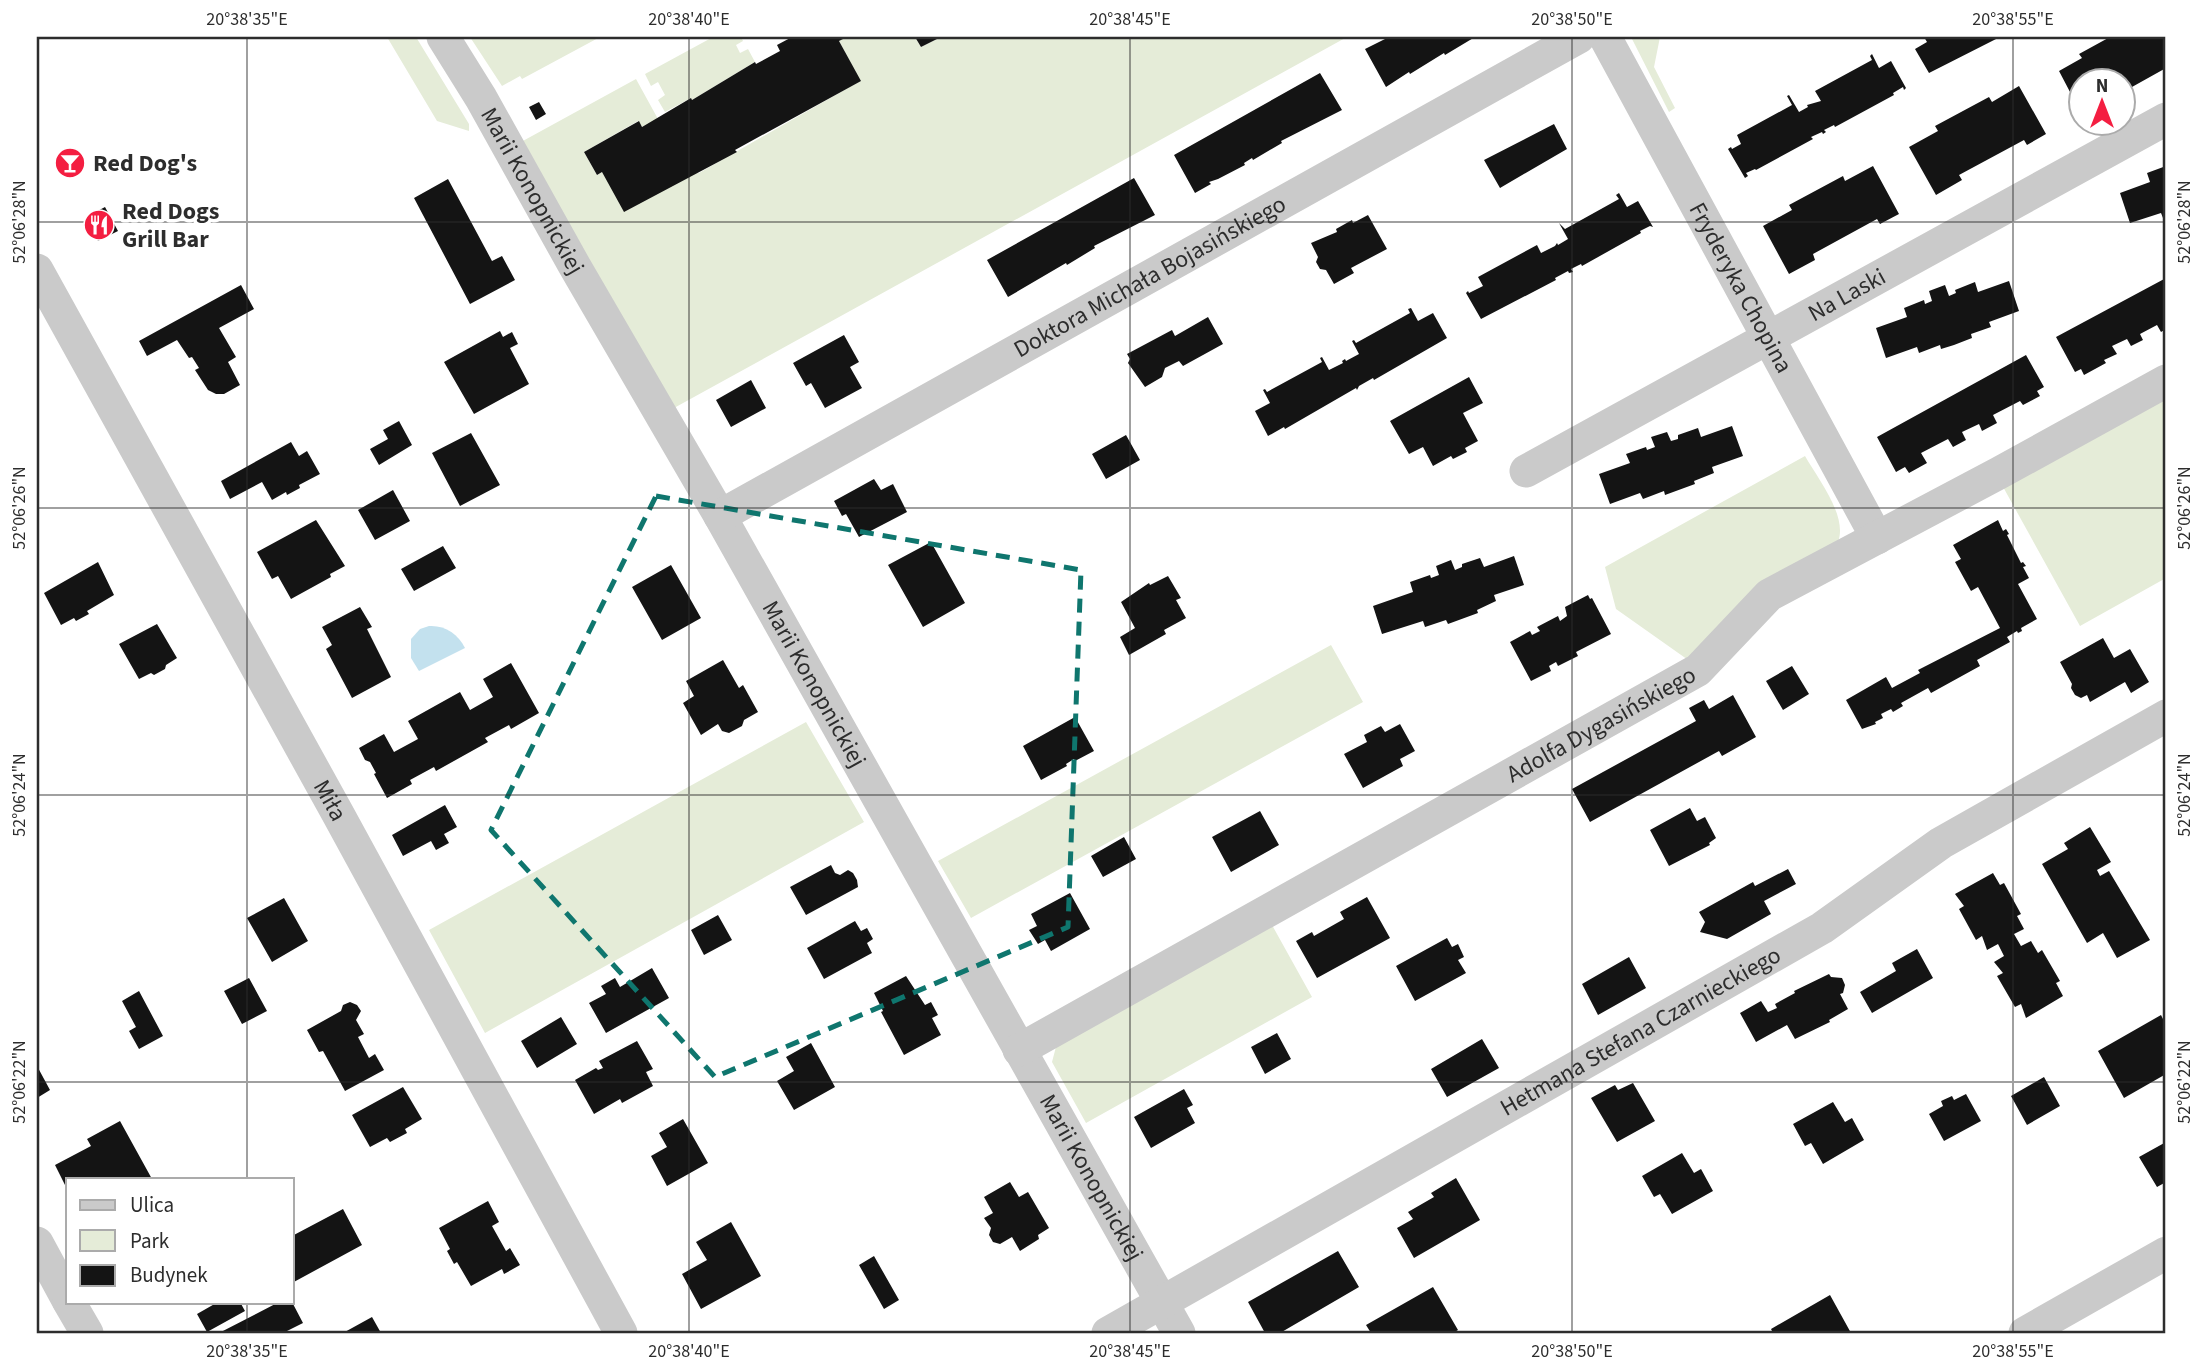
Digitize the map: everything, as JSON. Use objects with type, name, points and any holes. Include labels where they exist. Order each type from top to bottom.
[{"type":"street","name":"Marii Konopnickiej","points":[[443,37],[481,97],[574,265],[720,516],[1179,1333]]},
{"type":"street","name":"Doktora Michała Bojasińskiego","points":[[720,516],[1579,37]]},
{"type":"street","name":"Fryderyka Chopina","points":[[1605,37],[1877,538]]},
{"type":"street","name":"Na Laski","points":[[1526,471],[2166,120]]},
{"type":"street","name":"Miła","points":[[37,270],[621,1333]]},
{"type":"street","name":"Adolfa Dygasińskiego","points":[[1019,1050],[1698,670],[1769,595],[2166,381]]},
{"type":"street","name":"Hetmana Stefana Czarnieckiego","points":[[1108,1333],[1822,928],[1941,843],[2166,716]]},
{"type":"street","points":[[37,1243],[66,1296]]},
{"type":"street","points":[[2025,1333],[2166,1253]]},
{"type":"street","points":[[71,1304],[87,1333]]},
{"type":"highlighted area","points":[[656,496],[1081,570],[1068,927],[715,1077],[491,830]]},
{"type":"green space","points":[[387,37],[416,37],[469,124],[469,131],[437,121]]},
{"type":"green space","points":[[470,37],[600,37],[522,79],[520,76],[502,86]]},
{"type":"green space","points":[[713,37],[741,37],[743,41],[736,45],[740,53],[748,49],[755,62],[692,100],[691,98],[665,112],[658,100],[665,95],[658,82],[651,86],[645,74]]},
{"type":"green space","points":[[845,37],[915,37],[921,47],[941,37],[1347,37],[674,408],[521,142],[636,79],[658,119],[642,127],[638,121],[584,152],[597,175],[602,172],[699,173],[860,81],[839,41]]},
{"type":"green space","points":[[1631,37],[1660,37],[1654,67],[1675,108],[1669,112]]},
{"type":"green space","points":[[2166,394],[2166,578],[2080,626],[2002,485]]},
{"type":"green space","points":[[1805,456],[1835,509],[1840,532],[1838,542],[1691,662],[1616,609],[1605,567]]},
{"type":"green space","points":[[1331,645],[1363,702],[971,918],[938,861]]},
{"type":"green space","points":[[806,722],[864,822],[485,1033],[429,930]]},
{"type":"green space","points":[[1272,925],[1312,997],[1086,1123],[1052,1062],[1057,1043]]},
{"type":"water","points":[[429,626],[450,631],[465,648],[419,671],[411,658],[411,639],[420,629]]},
{"type":"building","points":[[792,37],[847,37],[839,41],[861,81],[735,150],[737,152],[624,212],[602,172],[597,175],[584,152],[639,121],[642,127],[691,98],[692,100],[755,62],[756,64],[780,51],[777,45]]},
{"type":"building","points":[[915,37],[941,37],[921,47]]},
{"type":"building","points":[[1389,37],[1475,37],[1386,87],[1365,49]]},
{"type":"building","points":[[1924,37],[2000,37],[1929,73],[1915,49],[1927,42]]},
{"type":"building","points":[[2110,37],[2166,37],[2166,68],[2136,85],[2136,66],[2068,66],[2082,58],[2079,54]]},
{"type":"building","points":[[1872,54],[1879,68],[1891,61],[1906,88],[1904,90],[1903,87],[1893,93],[1894,95],[1835,127],[1834,125],[1824,130],[1826,132],[1823,134],[1822,132],[1811,137],[1813,139],[1746,173],[1748,176],[1745,178],[1728,149],[1741,144],[1737,135],[1792,105],[1787,96],[1789,95],[1799,112],[1808,107],[1807,105],[1821,101],[1815,91],[1872,60]]},
{"type":"building","points":[[2066,67],[2066,84],[2059,71]]},
{"type":"building","points":[[1320,73],[1342,110],[1281,141],[1282,143],[1209,182],[1211,184],[1195,193],[1174,155]]},
{"type":"building","points":[[2019,86],[2046,134],[2027,145],[2024,140],[1959,175],[1962,180],[1936,195],[1909,147],[1938,131],[1935,126],[1989,97],[1992,102]]},
{"type":"building","points":[[539,102],[546,114],[536,120],[529,107]]},
{"type":"building","points":[[1554,124],[1567,149],[1500,188],[1484,160]]},
{"type":"building","points":[[1873,166],[1899,214],[1880,224],[1877,219],[1813,254],[1815,260],[1789,274],[1763,226],[1792,210],[1789,205],[1843,176],[1845,181]]},
{"type":"building","points":[[2166,166],[2166,217],[2163,218],[2161,213],[2130,223],[2120,193],[2150,182],[2147,173]]},
{"type":"building","points":[[1134,178],[1155,215],[1094,246],[1095,248],[1067,265],[1066,263],[1008,297],[987,260]]},
{"type":"building","points":[[448,179],[492,261],[502,256],[515,280],[470,304],[414,198]]},
{"type":"building","points":[[1619,193],[1627,207],[1638,201],[1653,227],[1640,231],[1641,233],[1582,266],[1581,264],[1571,269],[1573,272],[1568,271],[1481,319],[1466,293],[1483,286],[1478,277],[1537,245],[1541,253],[1557,243],[1558,245],[1568,239],[1559,223],[1565,229],[1619,199],[1616,195]]},
{"type":"building","points":[[105,207],[118,231],[98,241],[86,217]]},
{"type":"building","points":[[1368,215],[1387,249],[1351,268],[1354,273],[1334,284],[1326,270],[1320,269],[1316,262],[1318,257],[1311,243],[1337,232],[1336,229],[1352,220],[1353,223]]},
{"type":"building","points":[[2166,278],[2166,329],[2161,332],[2157,325],[2140,334],[2143,340],[2131,346],[2127,339],[2112,346],[2117,354],[2104,360],[2106,363],[2084,375],[2081,369],[2075,372],[2056,337]]},
{"type":"building","points":[[2009,281],[2019,311],[1989,322],[1991,327],[1971,334],[1972,338],[1954,345],[1941,349],[1940,345],[1919,353],[1917,347],[1886,358],[1876,328],[1907,317],[1904,308],[1924,300],[1925,304],[1932,301],[1929,291],[1945,285],[1949,296],[1956,293],[1955,290],[1975,282],[1978,292]]},
{"type":"building","points":[[241,285],[254,309],[219,328],[236,357],[228,362],[240,385],[224,394],[208,390],[195,370],[199,368],[177,340],[147,356],[139,341]]},
{"type":"building","points":[[1411,308],[1418,321],[1433,313],[1447,338],[1359,386],[1357,390],[1356,388],[1268,436],[1255,411],[1270,403],[1263,390],[1267,392],[1322,362],[1322,357],[1329,370],[1343,363],[1345,359],[1346,361],[1359,354],[1352,341],[1356,343],[1410,313],[1408,309]]},
{"type":"building","points":[[1208,317],[1223,344],[1183,366],[1179,361],[1165,368],[1162,377],[1145,387],[1128,363],[1130,359],[1127,354],[1172,330],[1175,336]]},
{"type":"building","points":[[500,331],[503,337],[512,332],[518,344],[510,348],[529,384],[474,414],[444,362]]},
{"type":"building","points":[[844,335],[859,362],[850,367],[862,388],[825,408],[811,383],[806,386],[793,363]]},
{"type":"building","points":[[2026,355],[2044,387],[2037,391],[2040,396],[2023,405],[2020,401],[1993,415],[1997,423],[1982,431],[1979,424],[1962,432],[1966,440],[1953,447],[1948,439],[1921,453],[1927,463],[1909,473],[1905,467],[1896,472],[1877,437]]},
{"type":"building","points":[[1469,377],[1483,403],[1463,413],[1478,441],[1465,448],[1467,452],[1453,459],[1451,456],[1433,466],[1423,447],[1409,454],[1390,421]]},
{"type":"building","points":[[751,380],[766,408],[731,427],[716,400]]},
{"type":"building","points":[[399,421],[412,445],[379,465],[370,449],[388,439],[383,430]]},
{"type":"building","points":[[1732,426],[1743,456],[1712,467],[1714,473],[1694,481],[1695,484],[1665,495],[1664,491],[1643,499],[1640,493],[1610,504],[1599,474],[1630,463],[1626,454],[1646,447],[1647,450],[1655,447],[1651,437],[1667,432],[1671,441],[1678,439],[1678,435],[1698,428],[1701,437]]},
{"type":"building","points":[[471,433],[500,485],[460,506],[432,453]]},
{"type":"building","points":[[1126,435],[1140,460],[1106,479],[1092,454]]},
{"type":"building","points":[[291,442],[299,456],[307,451],[320,474],[299,485],[300,488],[272,500],[262,482],[230,499],[221,481]]},
{"type":"building","points":[[874,479],[881,490],[893,484],[907,512],[859,537],[846,514],[842,516],[834,501]]},
{"type":"building","points":[[393,490],[410,521],[375,540],[358,510]]},
{"type":"building","points":[[316,520],[345,566],[291,599],[278,576],[272,579],[257,552]]},
{"type":"building","points":[[1998,520],[2003,531],[2006,529],[2009,534],[2007,535],[2021,563],[2026,566],[2023,567],[2029,578],[2018,584],[2037,619],[2021,628],[2022,631],[2007,637],[2010,642],[1977,660],[1980,666],[1931,693],[1928,688],[1901,703],[1903,706],[1893,712],[1891,709],[1881,714],[1883,718],[1875,722],[1876,724],[1862,729],[1846,700],[1886,677],[1892,688],[1920,673],[1918,670],[2000,628],[1978,587],[1971,591],[1955,562],[1961,559],[1953,545]]},
{"type":"building","points":[[931,542],[965,603],[923,627],[888,565]]},
{"type":"building","points":[[443,546],[456,568],[414,591],[401,569]]},
{"type":"building","points":[[1514,556],[1524,585],[1494,595],[1496,601],[1477,610],[1478,613],[1448,624],[1446,620],[1425,627],[1423,621],[1382,634],[1373,606],[1413,592],[1410,582],[1430,575],[1431,578],[1439,575],[1436,566],[1451,560],[1455,570],[1462,567],[1462,564],[1480,558],[1484,567]]},
{"type":"building","points":[[98,562],[114,595],[87,611],[89,614],[61,625],[44,593]]},
{"type":"building","points":[[671,565],[701,618],[662,640],[632,587]]},
{"type":"building","points":[[1168,576],[1181,598],[1176,600],[1186,618],[1164,630],[1166,634],[1129,655],[1120,637],[1135,628],[1121,602],[1149,583],[1150,585]]},
{"type":"building","points":[[1588,595],[1611,634],[1576,652],[1578,656],[1558,666],[1556,662],[1549,666],[1551,671],[1531,681],[1510,642],[1530,631],[1532,635],[1540,631],[1537,627],[1558,616],[1560,621],[1567,616],[1565,607]]},
{"type":"building","points":[[360,607],[372,627],[367,629],[391,677],[352,698],[326,649],[332,645],[322,627]]},
{"type":"building","points":[[157,624],[177,658],[166,665],[165,669],[139,679],[119,644]]},
{"type":"building","points":[[2103,638],[2114,658],[2130,649],[2149,682],[2131,693],[2125,682],[2090,702],[2087,695],[2081,698],[2075,695],[2060,662]]},
{"type":"building","points":[[723,660],[739,688],[743,685],[758,712],[729,733],[722,731],[718,724],[701,735],[683,703],[694,696],[686,681]]},
{"type":"building","points":[[511,663],[539,713],[511,729],[509,725],[485,738],[488,742],[436,771],[434,767],[410,780],[412,784],[387,798],[370,762],[365,760],[359,748],[384,734],[394,752],[418,739],[408,721],[460,692],[470,710],[493,697],[483,679]]},
{"type":"building","points":[[1792,666],[1809,694],[1783,710],[1766,681]]},
{"type":"building","points":[[1733,695],[1756,737],[1722,756],[1719,751],[1590,822],[1572,789],[1696,721],[1689,708],[1704,700],[1709,709]]},
{"type":"building","points":[[1075,717],[1094,751],[1075,761],[1074,759],[1066,764],[1067,766],[1041,780],[1023,746]]},
{"type":"building","points":[[1400,724],[1415,751],[1400,759],[1403,766],[1363,788],[1344,754],[1367,742],[1364,735],[1381,726],[1385,732]]},
{"type":"building","points":[[445,805],[457,827],[444,834],[449,843],[436,850],[431,841],[403,856],[392,835]]},
{"type":"building","points":[[1690,808],[1697,821],[1705,817],[1716,838],[1710,845],[1669,866],[1650,830]]},
{"type":"building","points":[[1260,811],[1279,845],[1231,872],[1212,837]]},
{"type":"building","points":[[2090,827],[2111,862],[2097,870],[2100,876],[2109,871],[2150,940],[2117,958],[2103,933],[2087,943],[2042,864],[2068,849],[2064,843]]},
{"type":"building","points":[[1124,837],[1136,859],[1103,877],[1091,856]]},
{"type":"building","points":[[831,865],[835,873],[840,875],[848,870],[853,873],[858,887],[806,915],[790,887]]},
{"type":"building","points":[[1788,869],[1796,884],[1764,901],[1771,914],[1727,939],[1700,932],[1705,922],[1699,912],[1753,882],[1755,886]]},
{"type":"building","points":[[1993,873],[2000,885],[2004,883],[2021,914],[2017,916],[2024,929],[2014,934],[2021,946],[2031,941],[2038,953],[2042,950],[2060,981],[2056,983],[2063,996],[2026,1018],[2021,1004],[2015,1007],[1997,976],[2003,973],[1994,962],[2004,956],[1998,944],[1987,950],[1982,936],[1976,940],[1959,909],[1964,906],[1955,894]]},
{"type":"building","points":[[1070,893],[1090,929],[1051,951],[1045,940],[1038,944],[1029,930],[1037,926],[1031,914]]},
{"type":"building","points":[[1367,897],[1390,938],[1317,978],[1296,941],[1312,932],[1314,936],[1344,919],[1340,912]]},
{"type":"building","points":[[284,898],[308,941],[272,962],[247,918]]},
{"type":"building","points":[[718,915],[732,940],[704,955],[691,930]]},
{"type":"building","points":[[855,921],[861,931],[867,928],[873,939],[867,943],[872,953],[824,979],[807,948]]},
{"type":"building","points":[[1447,938],[1452,947],[1458,944],[1464,957],[1458,960],[1466,973],[1415,1001],[1396,966]]},
{"type":"building","points":[[1917,949],[1933,978],[1872,1013],[1860,992],[1896,971],[1892,963]]},
{"type":"building","points":[[1629,957],[1646,988],[1598,1015],[1582,984]]},
{"type":"building","points":[[652,968],[669,998],[606,1033],[589,1003],[606,994],[601,986],[615,978],[620,987]]},
{"type":"building","points":[[1829,974],[1831,977],[1842,978],[1845,985],[1843,993],[1840,994],[1848,1009],[1829,1020],[1830,1022],[1795,1039],[1787,1025],[1756,1042],[1740,1013],[1761,1001],[1768,1012],[1777,1008],[1775,1004],[1795,993],[1794,991]]},
{"type":"building","points":[[906,976],[925,1005],[931,1002],[938,1015],[932,1018],[941,1035],[904,1055],[874,993]]},
{"type":"building","points":[[249,978],[267,1011],[242,1024],[224,991]]},
{"type":"building","points":[[139,991],[163,1036],[139,1049],[129,1031],[136,1027],[122,1001]]},
{"type":"building","points":[[350,1002],[357,1005],[361,1011],[356,1020],[364,1034],[358,1037],[369,1058],[375,1054],[384,1070],[345,1091],[323,1051],[319,1052],[307,1030],[341,1011],[343,1005]]},
{"type":"building","points":[[2161,1015],[2166,1025],[2166,1074],[2124,1098],[2098,1051]]},
{"type":"building","points":[[561,1017],[577,1044],[537,1068],[521,1041]]},
{"type":"building","points":[[1277,1033],[1291,1059],[1265,1074],[1251,1047]]},
{"type":"building","points":[[1482,1039],[1499,1068],[1447,1097],[1431,1069]]},
{"type":"building","points":[[637,1041],[653,1069],[646,1072],[653,1086],[622,1103],[620,1099],[594,1114],[575,1080],[596,1068],[603,1068],[599,1061]]},
{"type":"building","points":[[811,1043],[835,1087],[794,1110],[777,1081],[794,1071],[786,1057]]},
{"type":"building","points":[[37,1066],[50,1090],[37,1098]]},
{"type":"building","points":[[2044,1077],[2060,1106],[2027,1125],[2011,1096]]},
{"type":"building","points":[[1633,1083],[1655,1121],[1617,1142],[1591,1098],[1615,1085],[1618,1090]]},
{"type":"building","points":[[403,1087],[422,1119],[405,1129],[407,1133],[390,1142],[387,1138],[370,1147],[352,1115]]},
{"type":"building","points":[[1184,1089],[1193,1105],[1187,1108],[1195,1123],[1151,1148],[1134,1117]]},
{"type":"building","points":[[1966,1094],[1981,1121],[1944,1141],[1929,1114],[1943,1106],[1941,1101],[1952,1096],[1954,1100]]},
{"type":"building","points":[[1833,1102],[1845,1122],[1852,1118],[1864,1140],[1823,1164],[1811,1143],[1805,1146],[1793,1124]]},
{"type":"building","points":[[683,1119],[708,1163],[667,1186],[651,1156],[667,1147],[659,1133]]},
{"type":"building","points":[[120,1121],[151,1178],[66,1178],[66,1187],[55,1165],[91,1146],[87,1139]]},
{"type":"building","points":[[2166,1142],[2166,1182],[2157,1187],[2139,1157]]},
{"type":"building","points":[[1682,1153],[1694,1173],[1701,1169],[1713,1191],[1672,1214],[1660,1194],[1654,1197],[1642,1176]]},
{"type":"building","points":[[1456,1178],[1480,1220],[1414,1258],[1397,1228],[1413,1219],[1408,1212],[1434,1197],[1431,1193]]},
{"type":"building","points":[[1010,1182],[1019,1197],[1028,1192],[1049,1228],[1038,1235],[1039,1239],[1020,1251],[1012,1237],[1000,1244],[993,1242],[989,1235],[991,1228],[984,1218],[993,1213],[984,1197]]},
{"type":"building","points":[[488,1201],[499,1222],[492,1226],[506,1251],[510,1248],[520,1265],[504,1274],[502,1269],[471,1286],[457,1262],[454,1264],[439,1228]]},
{"type":"building","points":[[343,1209],[362,1245],[294,1282],[294,1235]]},
{"type":"building","points":[[731,1222],[761,1276],[701,1309],[682,1274],[707,1260],[696,1242]]},
{"type":"building","points":[[1338,1251],[1359,1287],[1280,1333],[1265,1333],[1248,1302]]},
{"type":"building","points":[[874,1256],[899,1300],[884,1309],[859,1265]]},
{"type":"building","points":[[1433,1287],[1458,1330],[1453,1333],[1371,1333],[1366,1325]]},
{"type":"building","points":[[1830,1295],[1851,1333],[1773,1333],[1771,1329]]},
{"type":"building","points":[[214,1304],[241,1304],[245,1311],[207,1332],[197,1314]]},
{"type":"building","points":[[275,1304],[293,1304],[303,1323],[283,1333],[219,1333]]},
{"type":"building","points":[[372,1317],[381,1333],[343,1333]]},
{"type":"place","name":"Red Dog's","points":[[70,163]]},
{"type":"place","name":"Red Dogs Grill Bar","points":[[99,225]]}]
